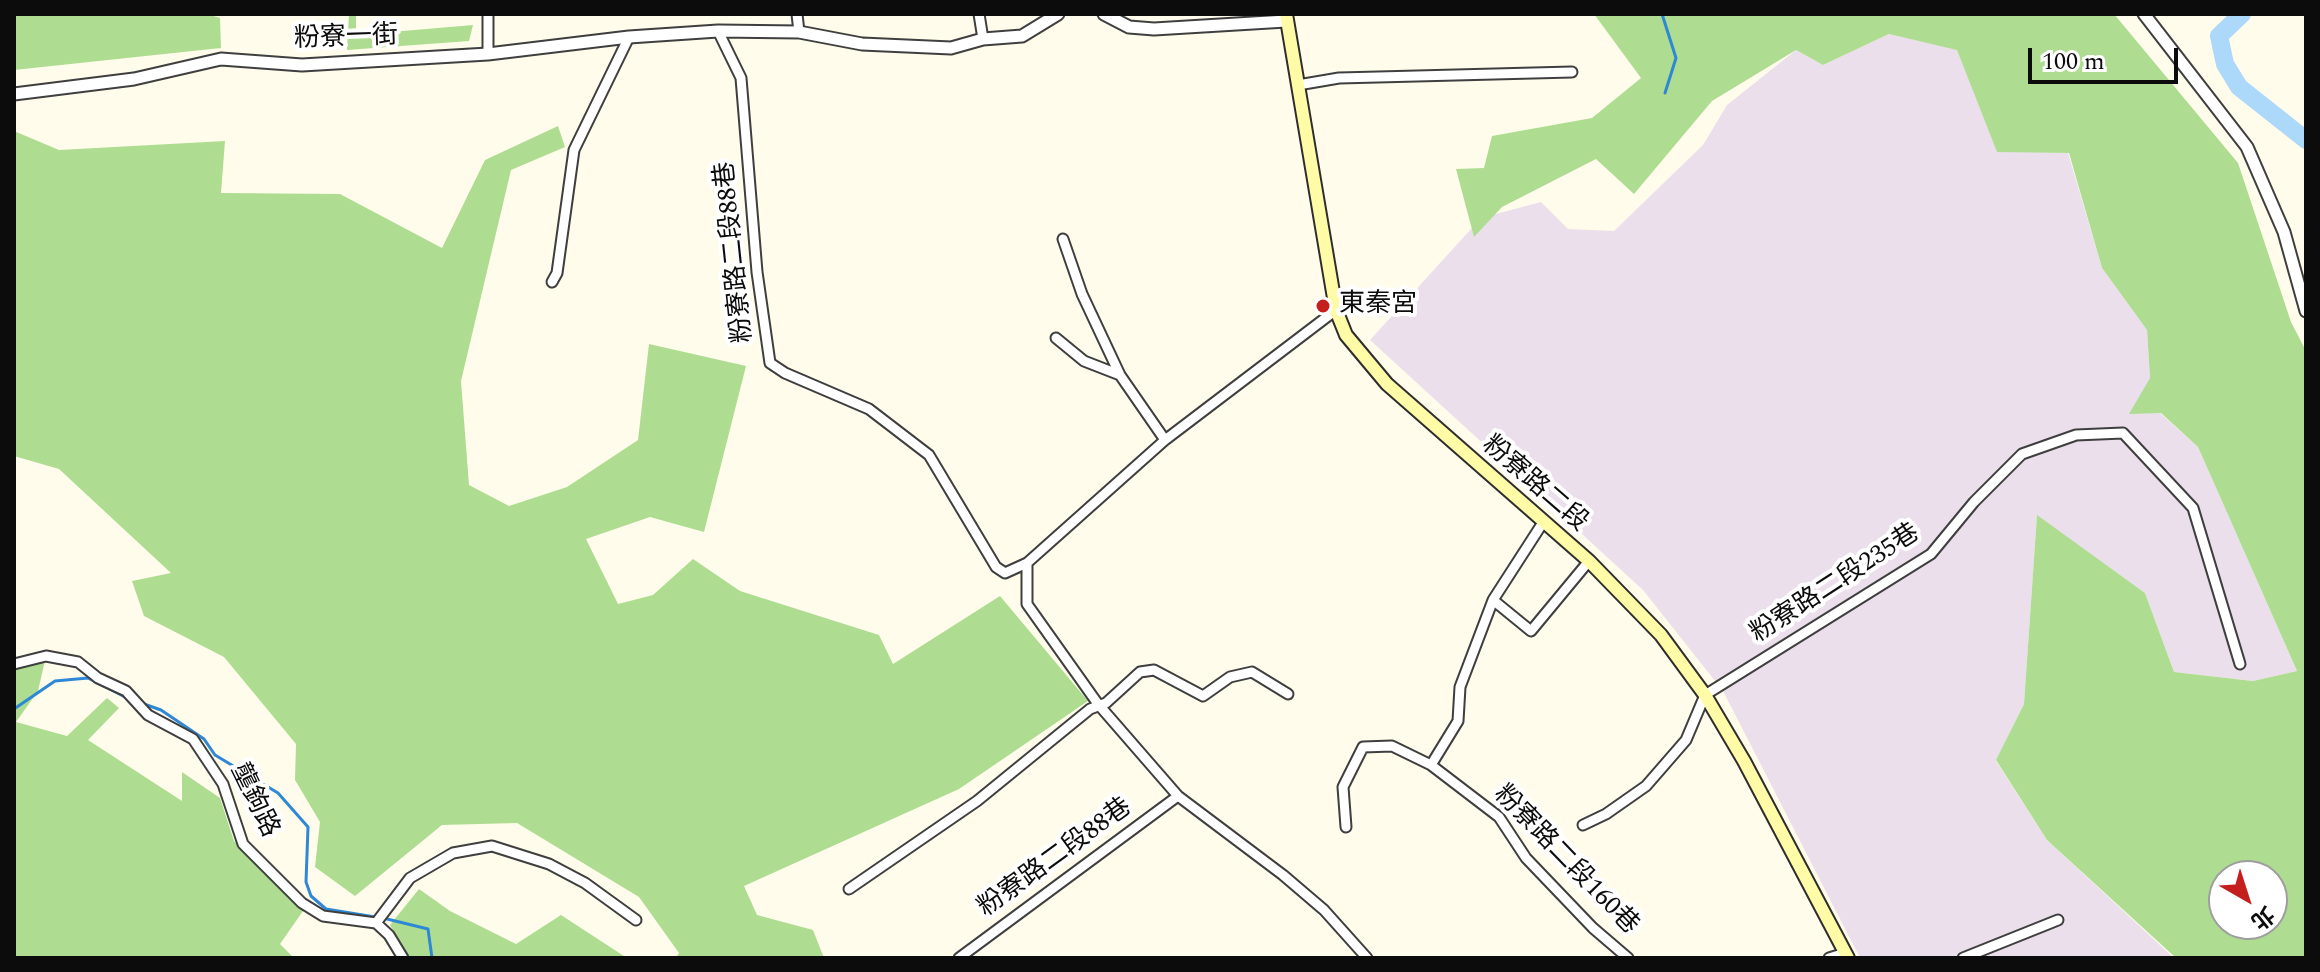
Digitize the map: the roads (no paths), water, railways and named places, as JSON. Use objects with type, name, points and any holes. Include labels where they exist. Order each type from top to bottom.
[{"type":"main road","name":"粉寮路二段","points":[[1286,18],[1336,310],[1346,335],[1387,384],[1542,524],[1589,561],[1661,635],[1705,695],[1744,761],[1846,955]]},
{"type":"street","points":[[488,14],[488,54]]},
{"type":"street","points":[[797,14],[799,32]]},
{"type":"street","points":[[979,14],[983,39]]},
{"type":"street","name":"粉寮一街","points":[[14,94],[134,79],[221,59],[302,65],[488,54],[629,37],[718,31],[799,32],[862,44],[951,48],[983,39],[1022,36],[1058,14]]},
{"type":"street","points":[[1104,14],[1129,27],[1154,29],[1286,18]]},
{"type":"street","points":[[2144,14],[2247,147],[2284,232],[2306,311]]},
{"type":"street","name":"粉寮路二段88巷","points":[[718,31],[741,78],[757,272],[770,363],[785,373],[869,409],[891,423],[929,455],[996,567],[1005,573],[1027,563]]},
{"type":"street","points":[[552,282],[557,273],[574,150],[629,37]]},
{"type":"street","points":[[1298,85],[1339,78],[1572,72]]},
{"type":"street","points":[[1063,239],[1082,294],[1120,375],[1165,440]]},
{"type":"street","points":[[1336,310],[1165,440],[1027,563],[1027,604],[1098,704],[1178,796],[1324,910],[1367,958]]},
{"type":"street","points":[[1056,338],[1084,361],[1120,375]]},
{"type":"street","name":"粉寮路二段235巷","points":[[1705,695],[1931,554],[1974,502],[2022,454],[2076,435],[2123,433],[2193,508],[2240,664]]},
{"type":"street","points":[[1431,765],[1458,721],[1464,673],[1493,600],[1542,524]]},
{"type":"street","points":[[1493,600],[1531,631],[1589,561]]},
{"type":"street","name":"壟鉤路","points":[[14,664],[46,656],[78,662],[98,678],[128,693],[143,710],[193,739],[223,784],[243,844],[302,903],[323,916],[376,923]]},
{"type":"street","points":[[849,889],[977,801],[1098,704],[1106,703],[1140,672],[1154,670],[1203,696],[1230,677],[1252,672],[1288,694]]},
{"type":"street","points":[[1583,825],[1606,814],[1646,786],[1686,740],[1705,695]]},
{"type":"street","name":"粉寮路二段160巷","points":[[1346,827],[1343,787],[1363,747],[1392,746],[1431,765],[1499,817],[1526,858],[1593,928],[1628,958]]},
{"type":"street","name":"粉寮路二段88巷","points":[[959,958],[1178,796]]},
{"type":"street","points":[[403,958],[389,935],[376,923],[410,878],[453,853],[492,846],[549,864],[585,883],[636,920]]},
{"type":"street","points":[[1963,958],[2058,920]]},
{"type":"street","points":[[1829,958],[1846,955]]},
{"type":"waterway","points":[[1662,14],[1676,58],[1665,93]]},
{"type":"waterway","points":[[2242,14],[2219,36],[2225,64],[2239,87],[2306,140]]},
{"type":"waterway","points":[[14,709],[55,681],[88,678],[129,699]]},
{"type":"waterway","points":[[144,704],[161,710],[204,739],[215,755],[278,793],[308,827],[306,882],[311,896],[326,909],[375,917]]},
{"type":"waterway","points":[[383,918],[428,929],[432,958]]},
{"type":"place","name":"東秦宮","points":[[1323,306]]}]
